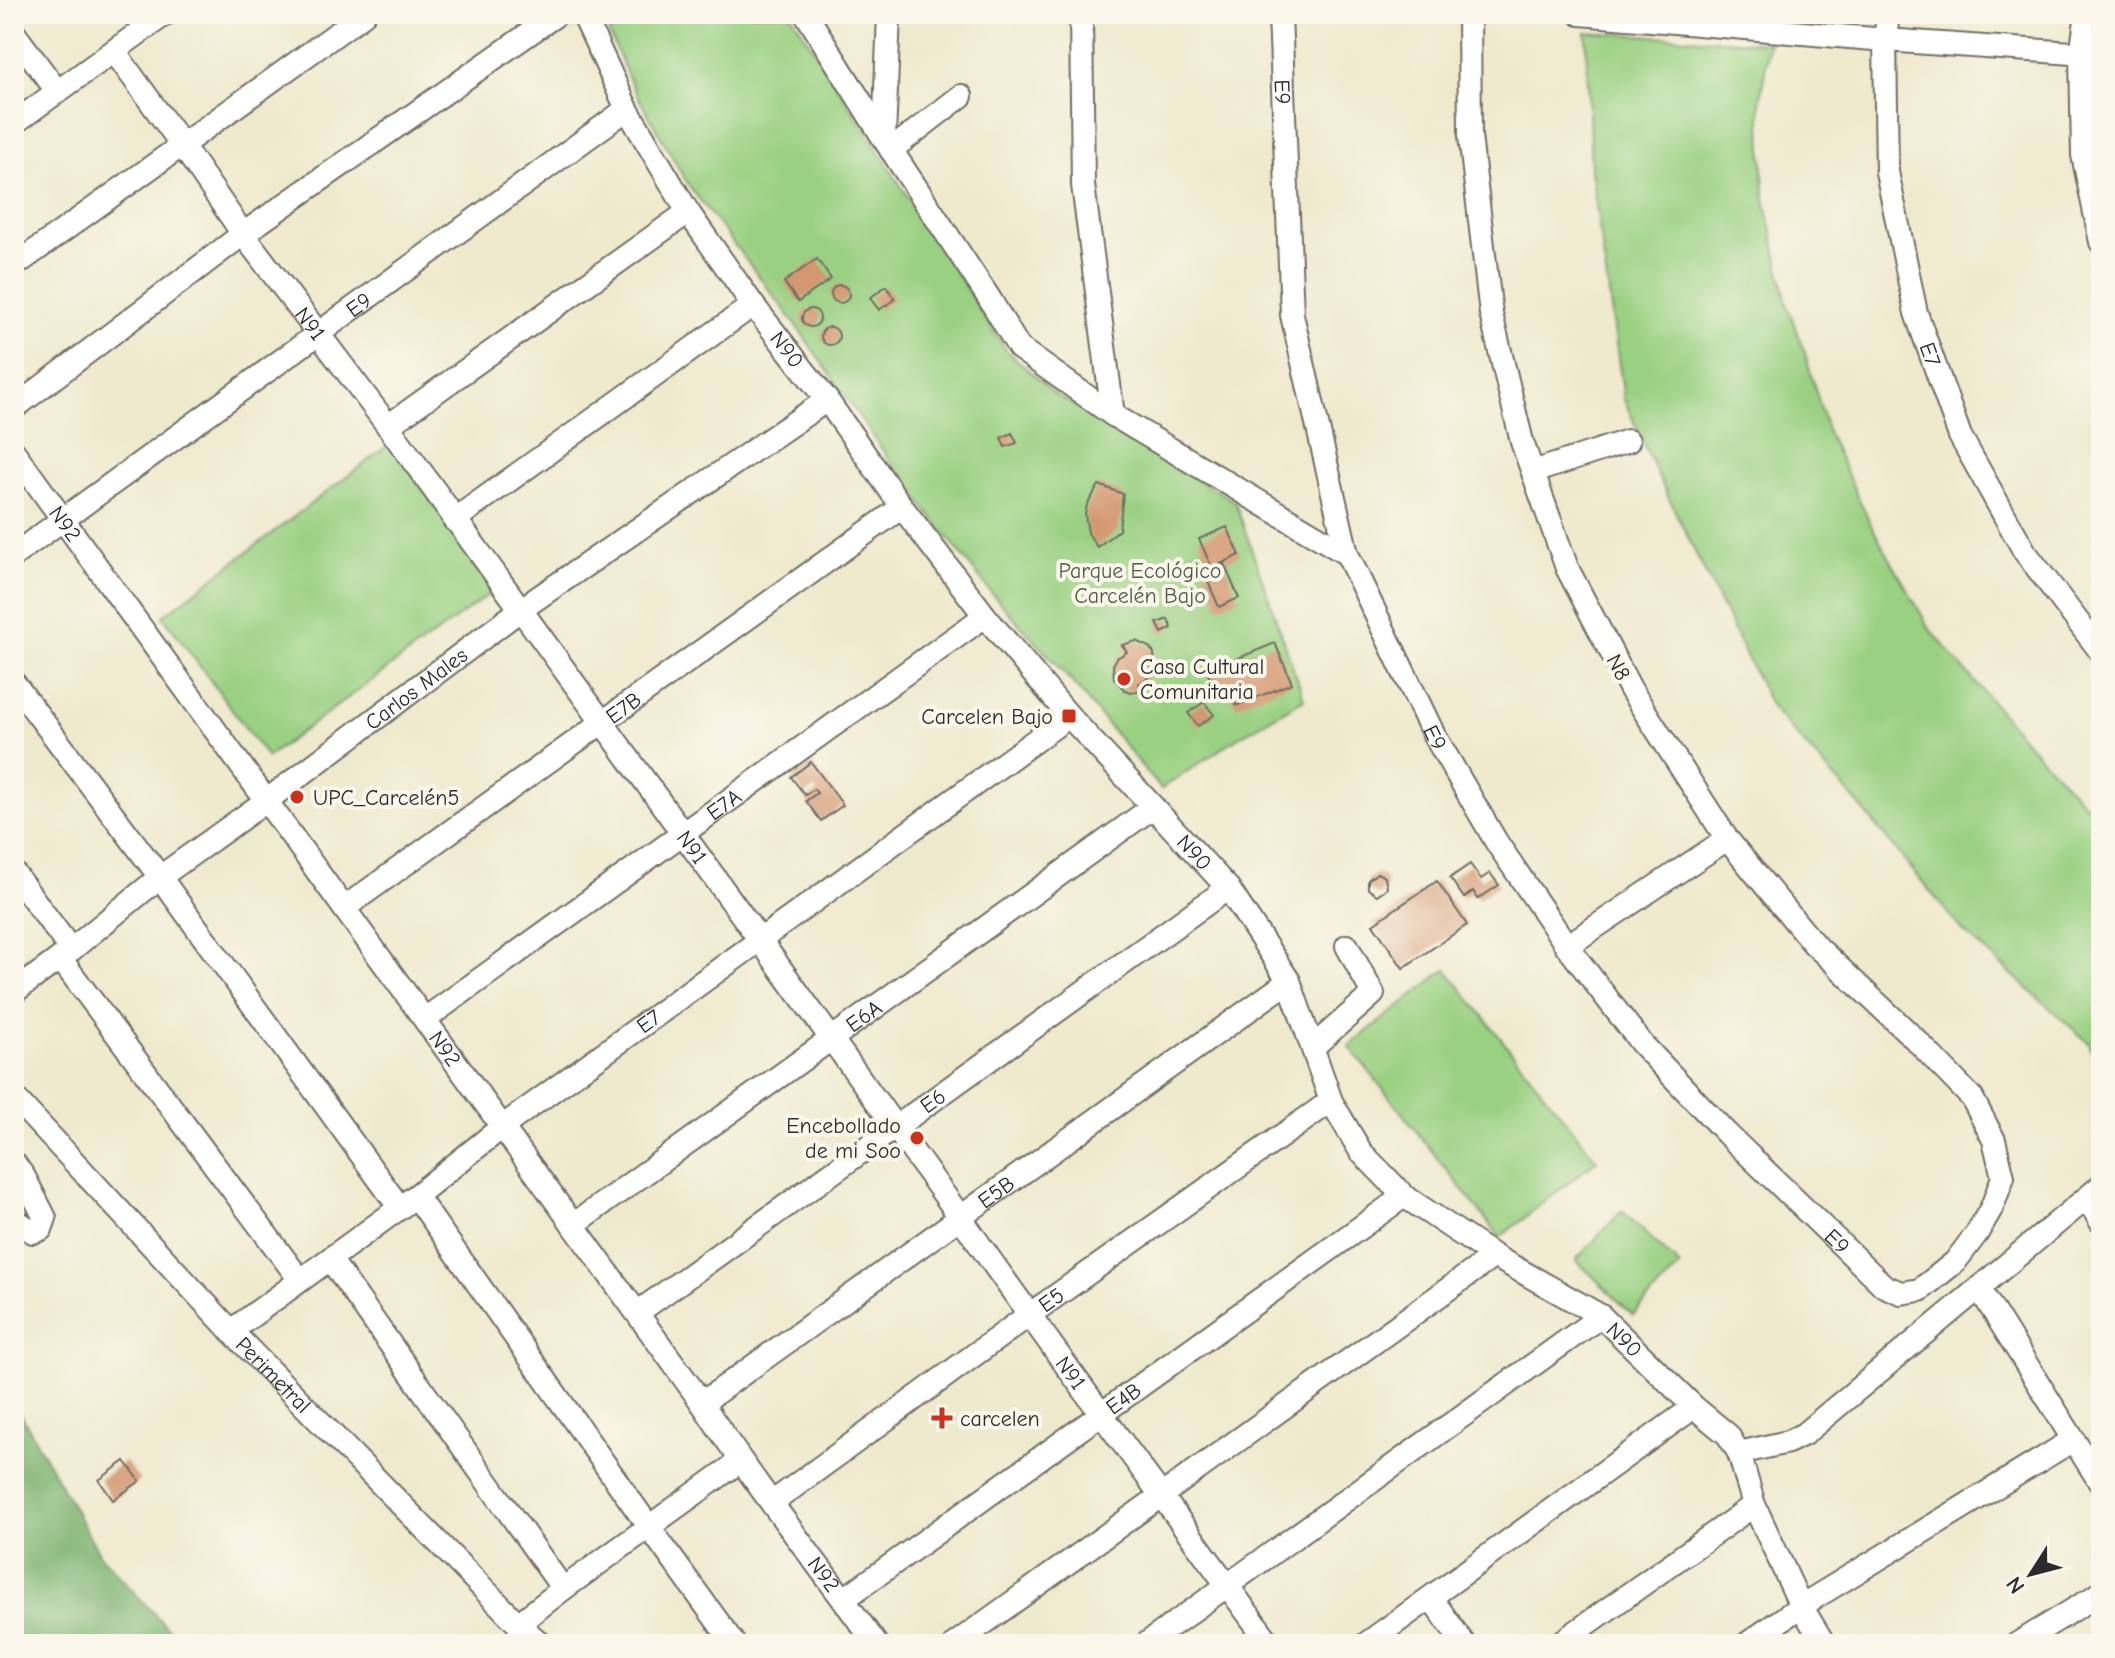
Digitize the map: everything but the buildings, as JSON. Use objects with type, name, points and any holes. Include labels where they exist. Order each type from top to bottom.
[{"type":"street","points":[[14,266],[364,14]]},
{"type":"street","points":[[14,408],[243,234],[557,14]]},
{"type":"street","name":"N90","points":[[583,14],[627,109],[688,212],[902,507],[985,616],[1069,716],[1228,888],[1289,981],[1331,1101],[1361,1152],[1404,1196],[1494,1256],[1601,1316],[1694,1407],[1728,1435],[1739,1453],[1754,1505],[1801,1606],[1824,1644]]},
{"type":"street","points":[[806,14],[1019,348],[1113,415],[1347,554]]},
{"type":"street","points":[[887,145],[889,14]]},
{"type":"street","points":[[1081,14],[1083,185],[1113,415]]},
{"type":"street","name":"E9","points":[[1280,14],[1292,315],[1347,554],[1433,733],[1497,843],[1567,946],[1642,1044],[1726,1133],[1884,1286],[1901,1293],[1920,1290]]},
{"type":"street","name":"N8","points":[[1469,14],[1470,136],[1491,314],[1522,442],[1567,568],[1631,690],[1727,839],[1813,943],[1918,1042],[1972,1098],[1994,1140],[2003,1177],[1992,1207],[1955,1262],[1920,1290]]},
{"type":"street","points":[[1580,14],[2091,54]]},
{"type":"street","name":"E7","points":[[1888,14],[1885,40],[1887,172],[1916,313],[1960,436],[2025,552],[2101,652]]},
{"type":"street","points":[[2087,14],[2091,54],[2083,155],[2101,242]]},
{"type":"street","points":[[14,123],[158,16]]},
{"type":"street","points":[[14,33],[57,91]]},
{"type":"street","name":"N91","points":[[114,51],[243,234],[388,426],[1270,1644]]},
{"type":"street","points":[[887,145],[961,96]]},
{"type":"street","name":"E9","points":[[14,555],[627,109]]},
{"type":"street","points":[[388,426],[688,212]]},
{"type":"street","points":[[454,520],[753,305]]},
{"type":"street","name":"Carlos Males","points":[[14,992],[160,877],[520,610],[827,400]]},
{"type":"street","points":[[1533,472],[1628,441]]},
{"type":"street","name":"N92","points":[[14,452],[702,1403],[740,1461],[876,1644]]},
{"type":"street","name":"E7B","points":[[344,908],[902,507]]},
{"type":"street","name":"E7A","points":[[425,1019],[985,616]]},
{"type":"street","points":[[14,683],[408,1202],[734,1644]]},
{"type":"street","name":"E7","points":[[231,1331],[408,1202],[502,1127],[1069,716]]},
{"type":"street","name":"E6A","points":[[573,1225],[1153,807]]},
{"type":"street","points":[[1567,946],[1727,839]]},
{"type":"street","points":[[14,873],[66,954],[300,1280]]},
{"type":"street","name":"E6","points":[[637,1313],[1228,888]]},
{"type":"street","points":[[1313,1047],[1373,994],[1347,946]]},
{"type":"street","name":"E5B","points":[[702,1403],[1289,981]]},
{"type":"street","name":"Perimetral","points":[[14,1097],[231,1331],[541,1644]]},
{"type":"street","name":"E5","points":[[773,1502],[1029,1315],[1331,1101]]},
{"type":"street","points":[[14,1163],[45,1218],[41,1229],[33,1232],[14,1219]]},
{"type":"street","points":[[1739,1453],[1788,1442],[1804,1434],[2094,1192],[2101,1222]]},
{"type":"street","name":"E4B","points":[[844,1599],[1404,1196]]},
{"type":"street","points":[[955,1644],[1494,1256]]},
{"type":"street","points":[[330,1259],[563,1589]]},
{"type":"street","points":[[1979,1288],[2101,1484]]},
{"type":"street","points":[[1146,1644],[1601,1316]]},
{"type":"street","points":[[1366,1644],[1694,1407]]},
{"type":"street","points":[[1747,1644],[1801,1606],[2073,1440]]},
{"type":"street","points":[[518,1624],[740,1461]]},
{"type":"street","points":[[1559,1644],[1754,1505]]},
{"type":"street","points":[[2017,1644],[2101,1593]]},
{"type":"street","points":[[1431,1598],[1464,1644]]},
{"type":"green space","name":"Parque Ecológico Carcelén Bajo","points":[[601,14],[791,14],[1005,349],[1056,395],[1138,441],[1235,502],[1304,699],[1237,738],[1161,789],[1073,683],[994,596],[906,484],[791,318],[689,186],[633,88]]},
{"type":"green space","points":[[1586,32],[1769,43],[1760,103],[1764,194],[1787,304],[1828,434],[1872,527],[1929,628],[2025,741],[2101,821],[2101,1078],[2089,1043],[1961,929],[1861,807],[1771,707],[1657,474],[1624,399],[1591,170]]},
{"type":"green space","points":[[390,444],[495,590],[267,757],[163,616]]},
{"type":"green space","points":[[1446,969],[1597,1160],[1500,1237],[1349,1046]]},
{"type":"green space","points":[[1622,1211],[1680,1266],[1633,1315],[1576,1260]]},
{"type":"green space","points":[[14,1402],[100,1555],[182,1644],[14,1644]]},
{"type":"place","name":"Casa Cultural Comunitaria","points":[[1124,679]]},
{"type":"place","name":"Carcelen Bajo","points":[[1069,716]]},
{"type":"place","name":"UPC_Carcelén5","points":[[297,797]]},
{"type":"place","name":"Encebollado de mi Soo","points":[[917,1138]]},
{"type":"place","name":"carcelen","points":[[942,1418]]}]
